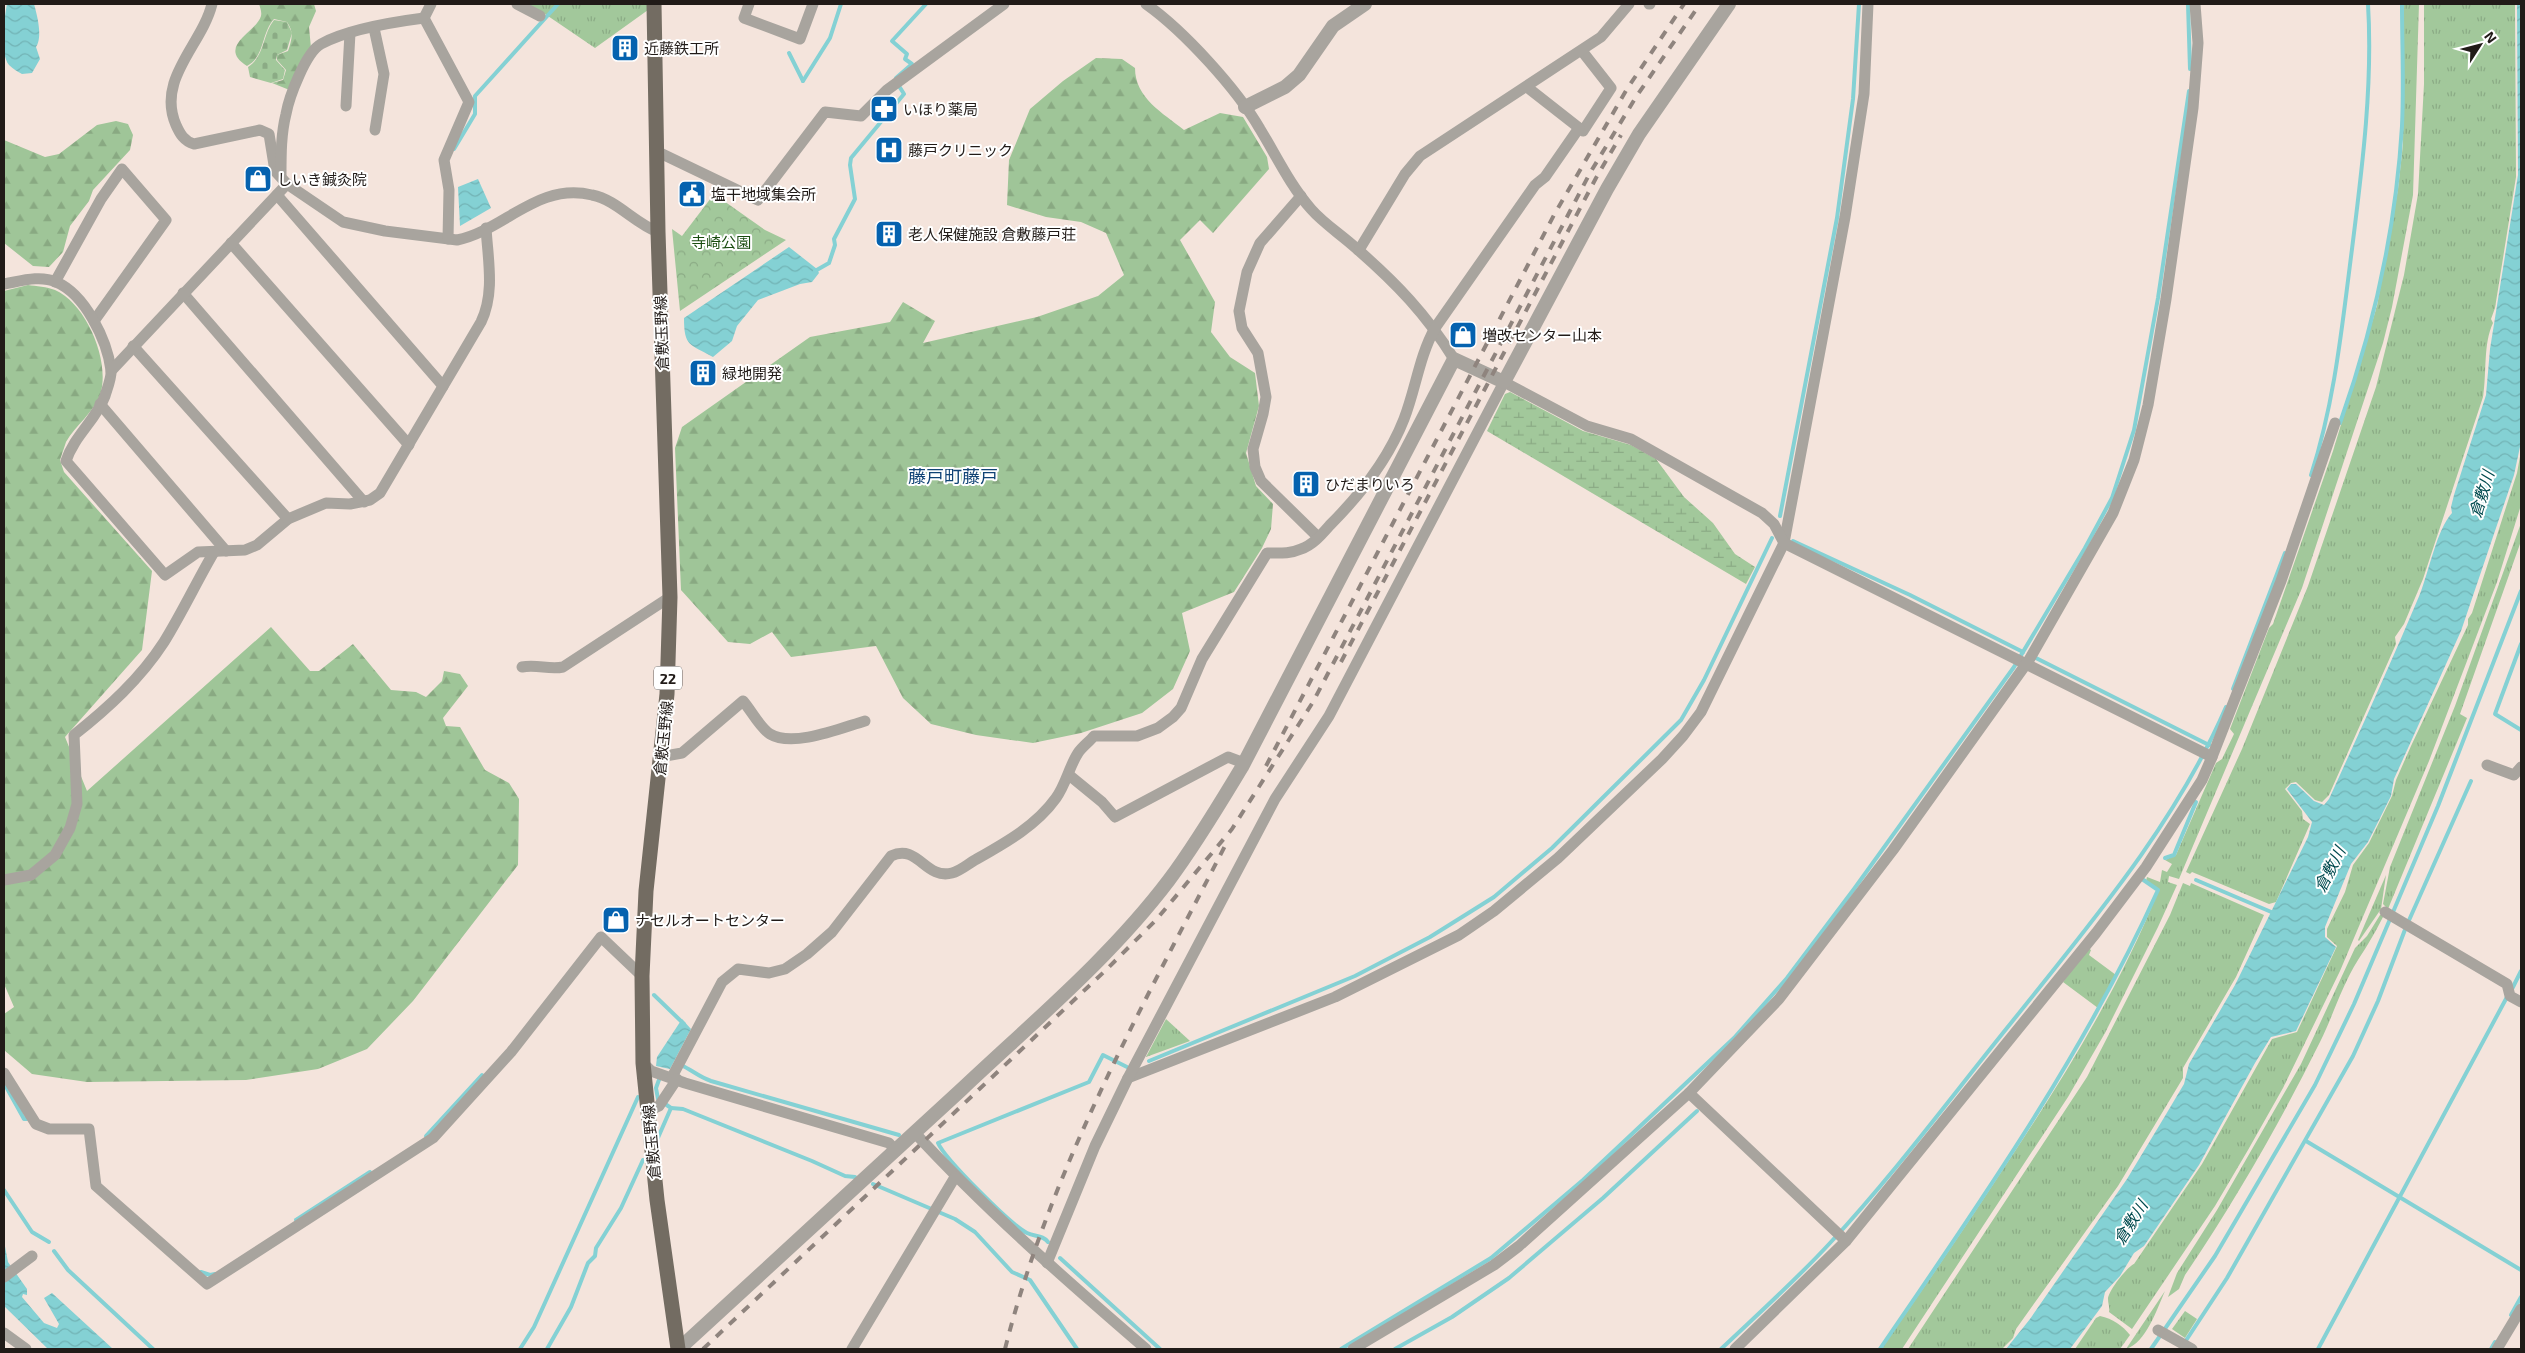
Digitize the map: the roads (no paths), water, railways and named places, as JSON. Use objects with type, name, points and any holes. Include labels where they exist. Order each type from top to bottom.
[{"type":"main road","name":"倉敷玉野線","points":[[654,4],[658,232],[670,597],[667,694],[646,890],[642,976],[663,1073],[657,1105],[656,1200],[678,1349]]},
{"type":"street","points":[[212,4],[208,18],[181,63],[175,77],[170,102],[172,116],[180,134],[194,144],[260,130],[269,134],[275,172],[284,181],[343,222],[385,231],[448,239],[467,238],[529,203],[559,194],[591,194],[608,201],[643,226],[658,232]]},
{"type":"street","points":[[424,18],[431,4]]},
{"type":"street","points":[[517,4],[540,16]]},
{"type":"street","points":[[749,4],[744,18],[800,39],[813,4]]},
{"type":"street","points":[[658,152],[758,200],[825,112],[861,116],[887,90],[1004,4]]},
{"type":"street","points":[[1146,4],[1178,30],[1245,106],[1301,196],[1313,210],[1359,250],[1421,310],[1435,328],[1454,359],[1504,382],[1587,426],[1631,439],[1762,512],[1774,524],[1784,543],[2025,659],[2207,754]]},
{"type":"street","points":[[1245,106],[1285,87],[1299,75],[1334,26],[1365,4]]},
{"type":"street","points":[[1359,250],[1405,174],[1420,156],[1582,52],[1601,37],[1629,4]]},
{"type":"street","points":[[1047,1263],[1095,1146],[1128,1078],[1275,799],[1329,716],[1607,189],[1639,134],[1729,4]]},
{"type":"street","points":[[1128,1078],[1335,997],[1459,935],[1494,911],[1558,858],[1683,736],[1700,712],[1784,543],[1847,208],[1864,94],[1868,4]]},
{"type":"street","points":[[1353,1349],[1494,1266],[1519,1246],[1689,1093],[1779,999],[1893,850],[2025,659],[2113,514],[2134,460],[2143,423],[2166,299],[2193,108],[2198,43],[2195,4]]},
{"type":"street","points":[[424,18],[470,102],[444,160],[449,190],[448,239]]},
{"type":"street","points":[[424,18],[350,33],[320,44],[309,54],[286,113],[281,151],[284,181],[277,195],[111,371],[104,397],[70,449],[66,461],[165,575],[198,552],[245,550],[258,545],[288,519],[326,503],[364,502],[370,500],[380,493],[488,306],[490,295],[486,228]]},
{"type":"street","points":[[374,28],[384,74],[375,130]]},
{"type":"street","points":[[346,106],[350,33]]},
{"type":"street","points":[[1527,87],[1582,131],[1611,88],[1582,52]]},
{"type":"street","points":[[663,1073],[679,1064],[722,982],[730,973],[738,969],[769,973],[785,969],[807,954],[832,932],[884,863],[900,851],[907,852],[934,872],[943,874],[954,873],[995,849],[1039,818],[1056,797],[1069,775],[1078,753],[1094,736],[1137,736],[1158,728],[1181,708],[1202,659],[1267,553],[1288,553],[1302,549],[1318,537],[1358,497],[1381,464],[1404,419],[1424,349],[1435,328],[1536,185],[1545,177],[1579,128]]},
{"type":"street","points":[[56,282],[101,198],[122,169],[166,220],[94,321]]},
{"type":"street","points":[[277,195],[443,386]]},
{"type":"street","points":[[1301,196],[1260,243],[1247,272],[1239,311],[1242,328],[1258,353],[1266,396],[1264,414],[1253,449],[1255,467],[1261,481],[1318,537]]},
{"type":"street","points":[[231,243],[408,445]]},
{"type":"street","points":[[5,283],[36,279],[56,282],[73,292],[94,321],[111,371]]},
{"type":"street","points":[[183,293],[364,502]]},
{"type":"street","points":[[133,346],[288,519]]},
{"type":"street","points":[[678,1349],[896,1151],[1064,993],[1142,913],[1189,852],[1244,763],[1454,359]]},
{"type":"street","points":[[100,404],[226,551]]},
{"type":"street","points":[[1735,1349],[1841,1237],[2096,933],[2146,867],[2202,780],[2207,754],[2281,581],[2335,423]]},
{"type":"street","points":[[4,880],[31,875],[55,855],[70,828],[77,804],[74,735],[112,704],[141,672],[164,642],[214,552]]},
{"type":"street","points":[[522,667],[532,665],[552,670],[563,667],[670,597]]},
{"type":"street","points":[[660,757],[682,753],[743,701],[770,734],[783,738],[810,737],[865,721]]},
{"type":"street","points":[[1069,775],[1102,802],[1115,817],[1228,757],[1244,763]]},
{"type":"street","points":[[2487,765],[2514,775],[2521,767]]},
{"type":"street","points":[[2390,914],[2509,990],[2521,1002]]},
{"type":"street","points":[[4,1073],[36,1124],[49,1129],[90,1129],[96,1186],[207,1284],[433,1138],[511,1052],[601,937],[642,976]]},
{"type":"street","points":[[657,1105],[663,1073]]},
{"type":"street","points":[[663,1073],[889,1142],[896,1151]]},
{"type":"street","points":[[1689,1093],[1841,1237]]},
{"type":"street","points":[[915,1133],[955,1177],[1047,1263],[1146,1349]]},
{"type":"street","points":[[852,1349],[955,1177]]},
{"type":"street","points":[[4,1277],[32,1256]]},
{"type":"street","points":[[2497,1349],[2521,1309]]},
{"type":"street","points":[[2162,1332],[2192,1349]]},
{"type":"street","points":[[4,1333],[26,1349]]},
{"type":"water","points":[[7,4],[34,4],[39,32],[36,47],[40,59],[32,73],[22,74],[9,65],[6,60],[4,36]]},
{"type":"water","name":"倉敷川","points":[[2517,4],[2521,4],[2521,442],[2514,475],[2461,631],[2394,779],[2391,796],[2368,842],[2351,864],[2325,927],[2325,937],[2336,947],[2296,1031],[2271,1037],[2199,1165],[2144,1246],[2134,1253],[2120,1276],[2105,1292],[2102,1306],[2070,1349],[2006,1349],[2030,1319],[2127,1179],[2184,1084],[2189,1064],[2235,985],[2308,837],[2312,822],[2287,789],[2291,784],[2296,784],[2314,801],[2324,805],[2329,799],[2420,594],[2442,529],[2452,513],[2451,507],[2454,495],[2486,395],[2490,349],[2518,175]]},
{"type":"water","points":[[478,179],[491,208],[460,226],[458,187]]},
{"type":"water","points":[[789,247],[817,269],[819,273],[812,282],[800,284],[758,300],[737,326],[732,341],[713,357],[690,344],[685,334],[684,318]]},
{"type":"water","points":[[682,1019],[691,1029],[670,1069],[656,1066],[657,1057]]},
{"type":"water","points":[[4,1241],[8,1262],[27,1289],[27,1295],[23,1294],[22,1297],[44,1323],[57,1328],[59,1324],[44,1298],[52,1293],[113,1349],[48,1349],[4,1306]]},
{"type":"waterway","points":[[454,149],[475,114],[475,96],[558,4]]},
{"type":"waterway","points":[[803,81],[830,38],[841,4]]},
{"type":"waterway","points":[[896,78],[912,64],[905,59],[907,54],[892,41],[926,4]]},
{"type":"waterway","points":[[1780,516],[1837,218],[1853,99],[1859,4]]},
{"type":"waterway","points":[[2188,4],[2190,69]]},
{"type":"waterway","points":[[2311,475],[2332,391],[2356,219],[2368,96],[2368,4]]},
{"type":"waterway","points":[[2340,423],[2373,313],[2382,276],[2395,202],[2402,126],[2402,4]]},
{"type":"waterway","points":[[789,53],[803,81]]},
{"type":"waterway","points":[[815,271],[829,263],[835,245],[834,239],[855,199],[850,165],[851,158],[904,94],[899,86]]},
{"type":"waterway","points":[[1341,1349],[1491,1258],[1583,1180],[1734,1038],[1787,978],[1854,889],[2014,667],[2085,548],[2112,498],[2134,430],[2158,298],[2189,91]]},
{"type":"waterway","points":[[1149,1061],[1355,976],[1430,937],[1494,897],[1552,848],[1681,720],[1704,680],[1772,538]]},
{"type":"waterway","points":[[1793,541],[1910,595],[2023,652]]},
{"type":"waterway","points":[[2233,689],[2285,553]]},
{"type":"waterway","points":[[2151,1349],[2215,1256],[2315,1085],[2354,1004],[2438,806],[2521,591]]},
{"type":"waterway","points":[[2521,644],[2495,714],[2521,730]]},
{"type":"waterway","points":[[2032,656],[2209,745]]},
{"type":"waterway","points":[[1721,1349],[1804,1270],[1877,1190],[2071,948],[2156,833],[2182,792],[2226,707]]},
{"type":"waterway","points":[[2185,1342],[2227,1278],[2353,1056],[2378,1001],[2406,927],[2471,781]]},
{"type":"waterway","points":[[2165,858],[2174,855],[2196,802]]},
{"type":"waterway","points":[[1880,1349],[1993,1182],[2029,1126],[2098,1010],[2158,890],[2142,879]]},
{"type":"waterway","points":[[2196,880],[2276,914]]},
{"type":"waterway","points":[[2512,989],[2521,971]]},
{"type":"waterway","points":[[654,995],[684,1024]]},
{"type":"waterway","points":[[2318,1349],[2507,997]]},
{"type":"waterway","points":[[1048,1242],[1041,1237],[1027,1233],[1007,1218],[953,1163],[938,1143],[1089,1082],[1103,1055],[1127,1067]]},
{"type":"waterway","points":[[681,1065],[711,1081],[899,1135]]},
{"type":"waterway","points":[[426,1136],[482,1075]]},
{"type":"waterway","points":[[657,1140],[671,1108],[658,1099],[656,1088],[660,1077]]},
{"type":"waterway","points":[[4,1083],[24,1119],[27,1119]]},
{"type":"waterway","points":[[520,1349],[534,1327],[638,1097]]},
{"type":"waterway","points":[[671,1108],[683,1109],[845,1176],[855,1177]]},
{"type":"waterway","points":[[1395,1349],[1452,1317],[1509,1278],[1603,1198],[1697,1111]]},
{"type":"waterway","points":[[2306,1141],[2521,1270]]},
{"type":"waterway","points":[[547,1349],[571,1307],[588,1263],[595,1256],[596,1248],[621,1208],[643,1160]]},
{"type":"waterway","points":[[296,1220],[370,1172]]},
{"type":"waterway","points":[[873,1184],[955,1219],[975,1232],[1012,1272],[1030,1280],[1077,1349]]},
{"type":"waterway","points":[[4,1190],[32,1232],[49,1242]]},
{"type":"waterway","points":[[54,1251],[68,1270],[153,1349]]},
{"type":"waterway","points":[[1060,1258],[1160,1349]]},
{"type":"waterway","points":[[201,1272],[210,1275],[215,1274]]},
{"type":"waterway","points":[[2511,1315],[2521,1297]]},
{"type":"waterway","points":[[2491,1349],[2495,1342]]},
{"type":"railway","points":[[1266,766],[1554,215],[1627,89],[1684,4]]},
{"type":"railway","points":[[703,1349],[1106,970],[1156,920],[1232,829],[1313,702],[1590,173],[1636,97],[1700,4]]},
{"type":"railway","points":[[1341,662],[1596,178],[1621,135]]},
{"type":"railway","points":[[1005,1349],[1024,1283],[1047,1218],[1101,1090],[1162,966],[1226,844]]},
{"type":"place","name":"近藤鉄工所","points":[[625,48]]},
{"type":"place","name":"いほり薬局","points":[[884,109]]},
{"type":"place","name":"藤戸クリニック","points":[[889,150]]},
{"type":"place","name":"しいき鍼灸院","points":[[258,179]]},
{"type":"place","name":"塩干地域集会所","points":[[692,194]]},
{"type":"place","name":"老人保健施設 倉敷藤戸荘","points":[[889,234]]},
{"type":"place","name":"増改センター山本","points":[[1463,335]]},
{"type":"place","name":"緑地開発","points":[[703,373]]},
{"type":"place","name":"ひだまりいろ","points":[[1306,484]]},
{"type":"place","name":"ナセルオートセンター","points":[[616,920]]},
{"type":"district","name":"藤戸町藤戸","points":[[953,476]]},
{"type":"park label","name":"寺崎公園","points":[[721,242]]}]
